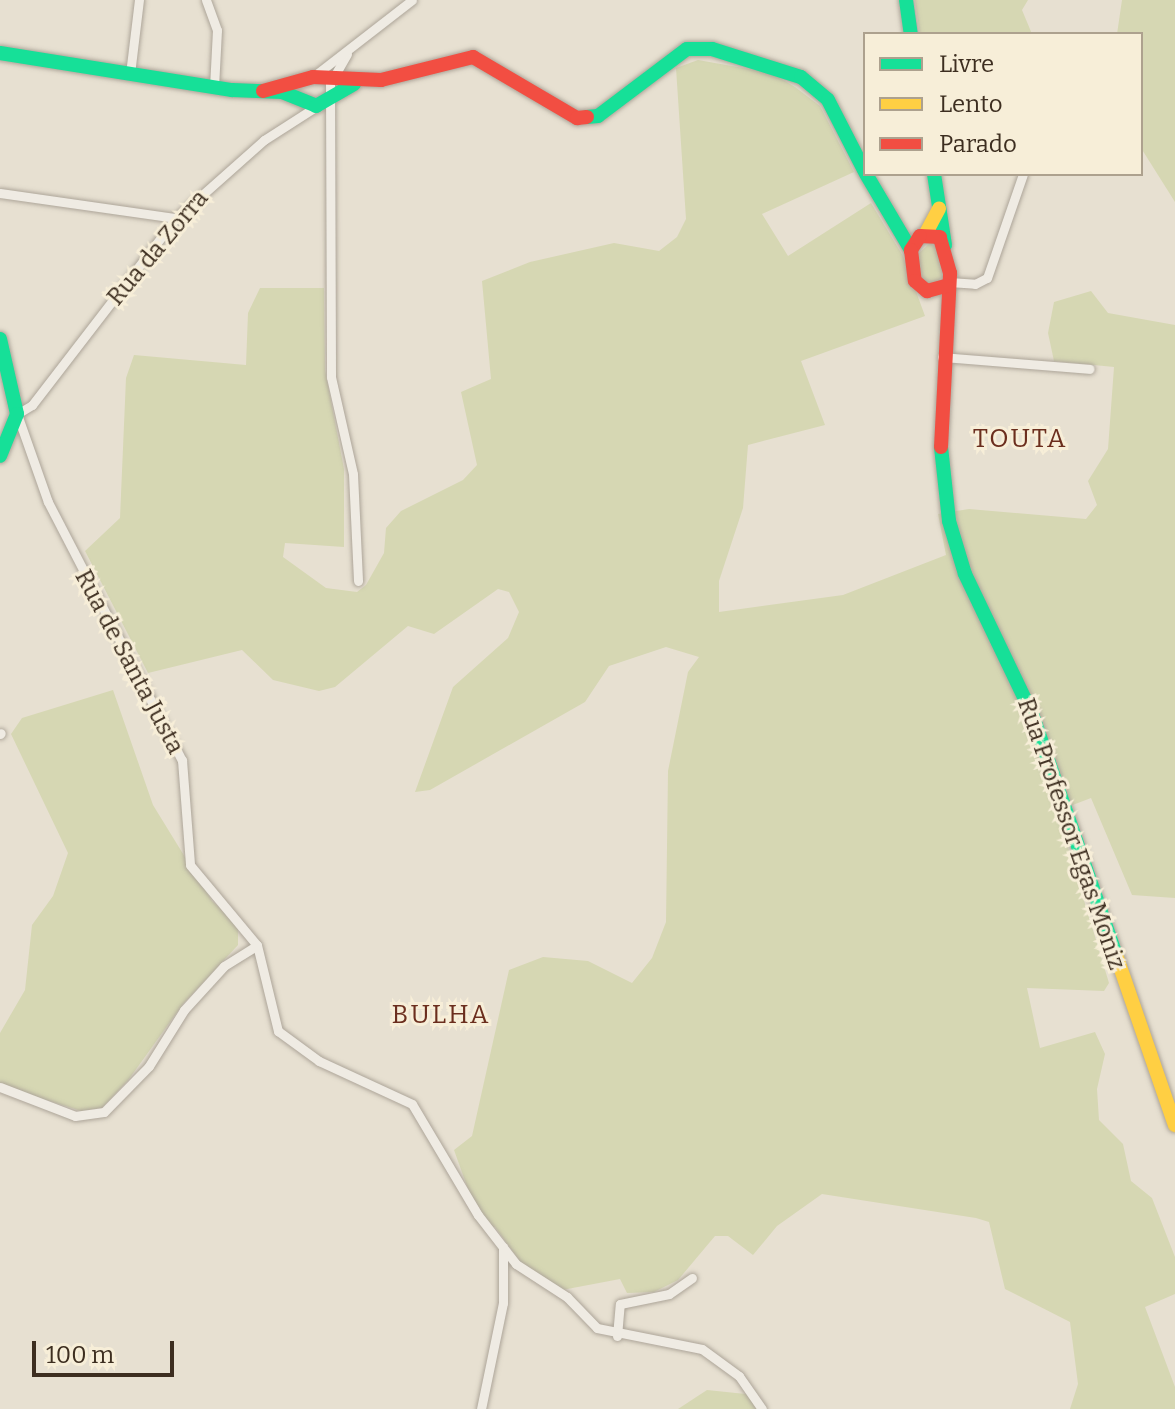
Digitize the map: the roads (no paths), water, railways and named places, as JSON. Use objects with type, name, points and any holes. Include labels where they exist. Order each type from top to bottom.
[{"type":"main road","points":[[906,0],[911,32]]},
{"type":"main road","points":[[0,53],[214,88],[322,99],[362,82],[473,57],[577,118],[598,116],[687,49],[712,49],[801,77],[828,100],[863,167]]},
{"type":"main road","points":[[263,91],[322,99]]},
{"type":"main road","points":[[868,176],[911,250],[939,209]]},
{"type":"main road","name":"Rua Professor Egas Moniz","points":[[934,176],[948,284],[939,423],[948,507],[965,574],[1032,714],[1175,1125]]},
{"type":"main road","points":[[886,209],[922,236],[945,245]]},
{"type":"main road","name":"Rua Professor Egas Moniz","points":[[911,250],[915,281],[928,291],[942,357]]},
{"type":"main road","points":[[928,291],[948,284]]},
{"type":"main road","points":[[0,339],[17,414],[0,456]]},
{"type":"street","points":[[130,74],[139,0]]},
{"type":"street","points":[[206,0],[217,30],[214,88]]},
{"type":"street","points":[[358,581],[353,474],[331,377],[322,99],[347,54],[412,0]]},
{"type":"street","points":[[347,54],[345,71],[362,82]]},
{"type":"street","name":"Rua da Zorra","points":[[17,414],[32,405],[176,218],[220,175],[322,99],[347,54]]},
{"type":"street","points":[[948,284],[975,284],[987,278],[1022,176]]},
{"type":"street","points":[[0,193],[176,218]]},
{"type":"street","points":[[942,357],[1090,369]]},
{"type":"street","name":"Rua de Santa Justa","points":[[17,414],[48,502],[182,760],[190,865],[257,945]]},
{"type":"street","points":[[0,1087],[75,1116],[104,1112],[149,1066],[184,1010],[224,966],[257,945],[278,1031],[319,1061],[412,1104],[503,1247],[597,1328],[617,1336],[702,1349],[733,1369],[762,1409]]},
{"type":"street","points":[[481,1409],[503,1303],[503,1247]]},
{"type":"street","points":[[617,1336],[620,1304],[669,1294],[692,1278]]},
{"type":"district","name":"TOUTA","points":[[1020,439]]},
{"type":"district","name":"BULHA","points":[[441,1015]]}]
